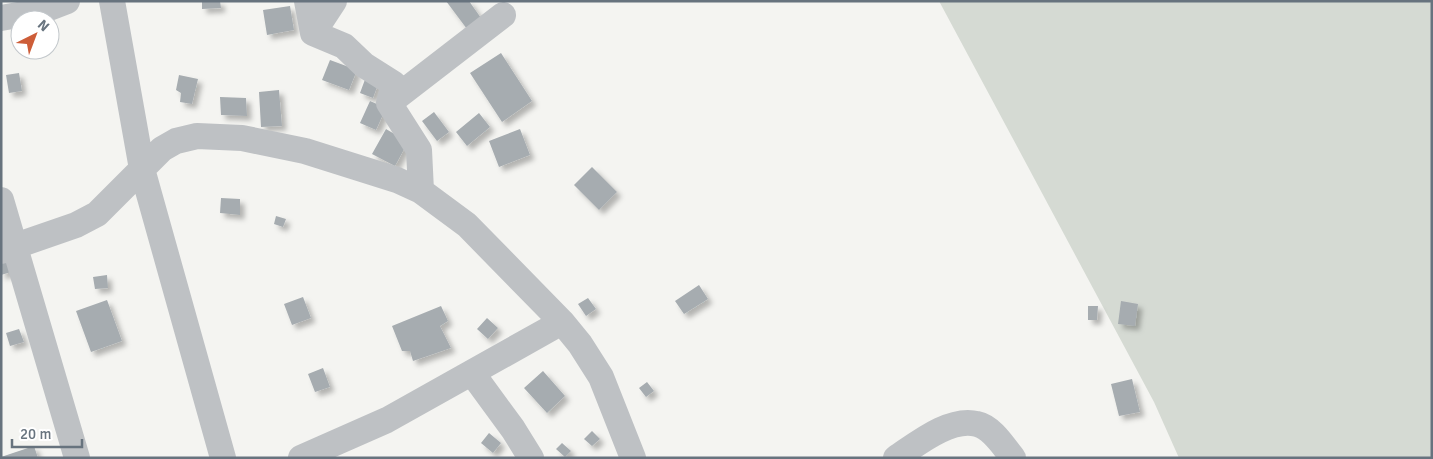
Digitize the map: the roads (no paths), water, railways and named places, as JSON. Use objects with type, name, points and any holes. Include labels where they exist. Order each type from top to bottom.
[{"type":"street","points":[[1,18],[42,11],[67,1]]},
{"type":"street","points":[[112,1],[142,169],[223,458]]},
{"type":"street","points":[[307,1],[313,33]]},
{"type":"street","points":[[313,33],[334,1]]},
{"type":"street","points":[[389,103],[503,15]]},
{"type":"street","points":[[313,33],[344,46],[364,65],[394,84],[389,103],[419,150],[421,191]]},
{"type":"street","points":[[8,249],[76,225],[97,214],[162,149],[176,141],[197,136],[242,138],[305,151],[397,180],[421,191],[467,225],[562,322],[580,344],[601,378],[633,458]]},
{"type":"street","points":[[1,200],[8,249],[77,458]]},
{"type":"street","points":[[301,458],[387,420],[562,322]]},
{"type":"street","points":[[472,373],[513,429],[531,458]]},
{"type":"street","points":[[896,458],[942,430],[963,423],[978,424],[1001,442],[1013,458]]}]
